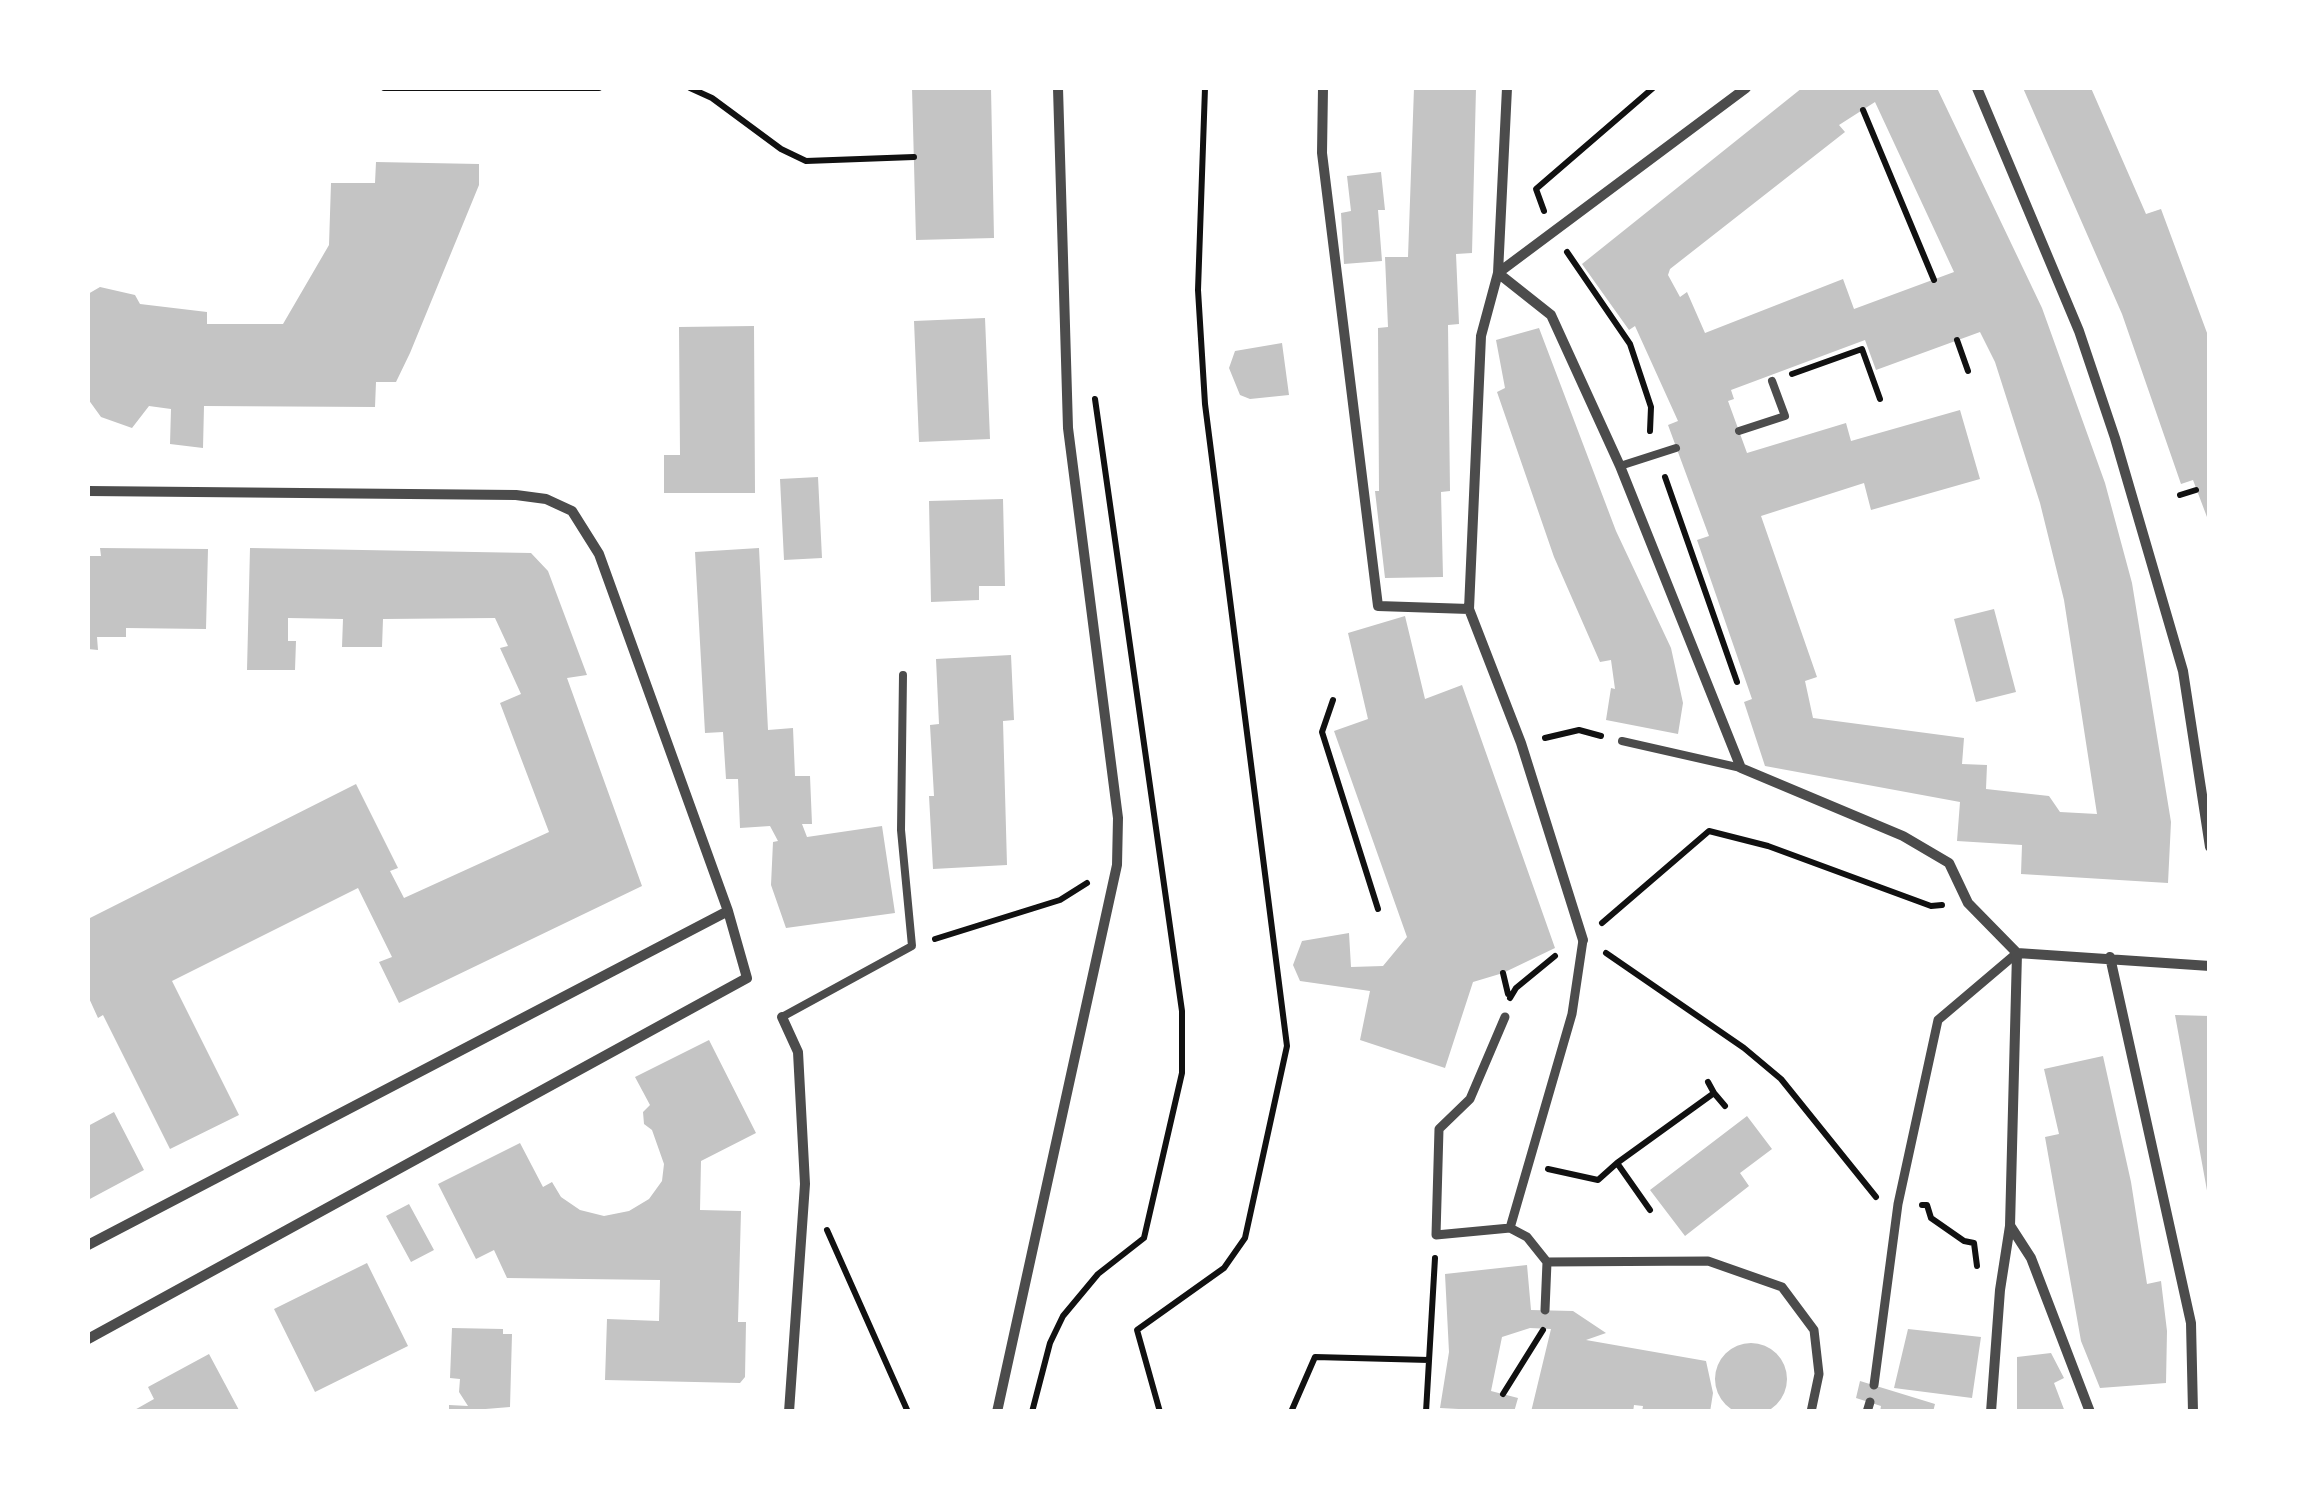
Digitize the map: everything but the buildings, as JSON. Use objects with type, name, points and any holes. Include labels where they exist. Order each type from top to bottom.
[{"type":"street","points":[[997,1412],[1117,866],[1118,818],[1068,428],[1058,88]]},
{"type":"street","points":[[1323,88],[1322,153],[1378,606],[1469,609]]},
{"type":"street","points":[[1507,88],[1498,273],[1481,336],[1469,609],[1521,743],[1583,940],[1572,1014],[1510,1228]]},
{"type":"street","points":[[1498,273],[1746,88]]},
{"type":"street","points":[[1977,88],[2079,331],[2116,438],[2183,671],[2210,847]]},
{"type":"street","points":[[1498,273],[1551,314],[1620,466],[1740,768],[1903,836],[1950,863],[1968,903],[2017,953],[2010,1226],[2000,1290],[1991,1412]]},
{"type":"street","points":[[88,490],[516,495],[546,498],[572,511],[598,554],[728,911],[747,978],[88,1339]]},
{"type":"street","points":[[88,1245],[728,911]]},
{"type":"street","points":[[1874,1386],[1898,1204],[1938,1020],[2017,953],[2210,966]]},
{"type":"street","points":[[2110,957],[2190,1323],[2193,1412]]},
{"type":"street","points":[[782,1017],[798,1052],[805,1184],[789,1412]]},
{"type":"street","points":[[1505,1017],[1470,1099],[1439,1128],[1436,1235],[1510,1228],[1527,1238],[1547,1262],[1545,1310]]},
{"type":"street","points":[[2010,1226],[2030,1258],[2090,1412]]},
{"type":"street","points":[[1547,1262],[1708,1260],[1782,1288],[1814,1330],[1819,1374],[1811,1412]]},
{"type":"lane","points":[[1739,431],[1785,416],[1772,382]]},
{"type":"lane","points":[[1620,466],[1676,448]]},
{"type":"lane","points":[[782,1017],[912,946],[901,830],[903,675]]},
{"type":"lane","points":[[1622,741],[1740,768]]},
{"type":"path","points":[[384,88],[599,88]]},
{"type":"path","points":[[690,88],[712,98],[781,149],[806,161],[914,157]]},
{"type":"path","points":[[1160,1412],[1137,1330],[1224,1268],[1246,1238],[1288,1046],[1205,404],[1198,290],[1205,88]]},
{"type":"path","points":[[1553,232],[1536,189],[1653,88]]},
{"type":"path","points":[[1863,110],[1934,280]]},
{"type":"path","points":[[1575,265],[1630,344],[1651,407],[1650,430]]},
{"type":"path","points":[[1957,340],[1968,371]]},
{"type":"path","points":[[1772,382],[1862,349],[1880,399]]},
{"type":"path","points":[[2180,495],[2196,490]]},
{"type":"path","points":[[1684,527],[1732,664]]},
{"type":"path","points":[[1333,700],[1322,732],[1378,909]]},
{"type":"path","points":[[1521,743],[1579,730],[1622,741]]},
{"type":"path","points":[[1848,1164],[1781,1080],[1637,972],[1583,940],[1709,831],[1768,846],[1931,906]]},
{"type":"path","points":[[912,946],[1060,900]]},
{"type":"path","points":[[1516,988],[1557,954]]},
{"type":"path","points":[[1502,974],[1510,1000]]},
{"type":"path","points":[[1708,1082],[1725,1106]]},
{"type":"path","points":[[1568,1175],[1598,1180],[1714,1092]]},
{"type":"path","points":[[1617,1164],[1650,1210]]},
{"type":"path","points":[[805,1184],[908,1412]]},
{"type":"path","points":[[1927,1205],[1930,1218],[1964,1241],[1974,1242],[1978,1272]]},
{"type":"path","points":[[1426,1412],[1436,1235]]},
{"type":"path","points":[[1502,1394],[1544,1329]]},
{"type":"path","points":[[1291,1412],[1315,1357],[1429,1360]]}]
